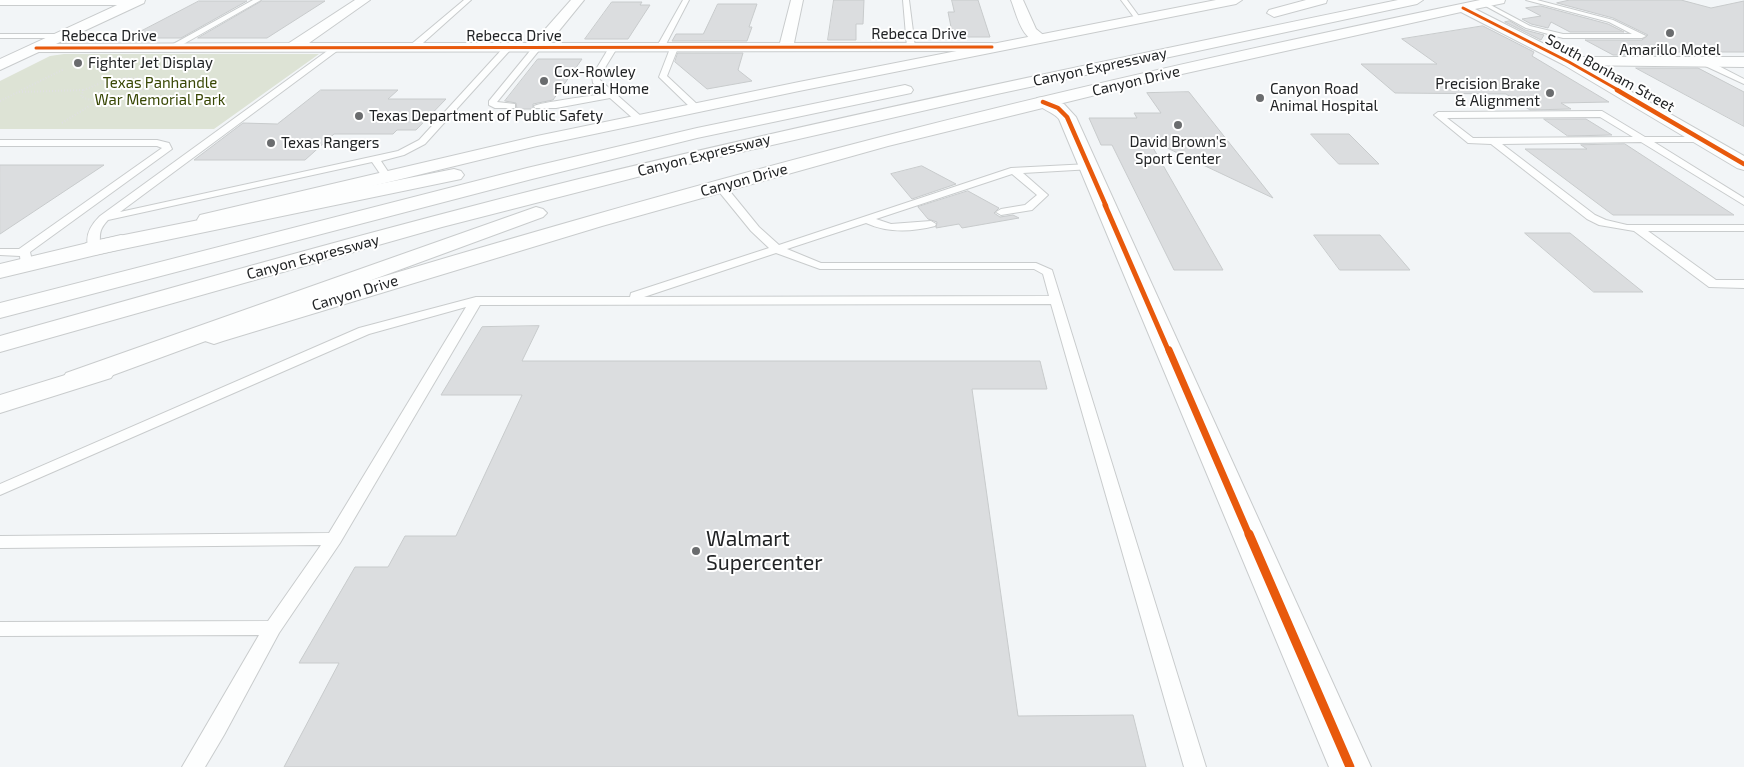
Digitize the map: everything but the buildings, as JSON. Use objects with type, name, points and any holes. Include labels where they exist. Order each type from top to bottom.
[{"type":"main road","points":[[292,48],[364,0]]},
{"type":"main road","points":[[537,48],[578,0]]},
{"type":"main road","points":[[786,47],[797,0]]},
{"type":"main road","points":[[1017,0],[1030,31],[1040,38]]},
{"type":"main road","points":[[94,248],[386,176],[696,108],[914,55],[992,47],[1236,0]]},
{"type":"main road","points":[[1260,17],[1321,0]]},
{"type":"main road","name":"Canyon Expressway","points":[[964,78],[1344,0]]},
{"type":"main road","name":"Canyon Expressway","points":[[0,344],[576,186],[959,97],[1417,0]]},
{"type":"main road","points":[[0,1],[138,1]]},
{"type":"main road","points":[[0,65],[138,1]]},
{"type":"main road","name":"Canyon Drive","points":[[0,404],[278,316],[720,186],[1043,102],[1491,2]]},
{"type":"main road","name":"South Bonham Street","points":[[1463,8],[1569,62],[1744,164]]},
{"type":"main road","points":[[1172,52],[1394,24]]},
{"type":"main road","name":"Rebecca Drive","points":[[36,48],[892,47],[914,55]]},
{"type":"main road","points":[[1569,62],[1744,62]]},
{"type":"main road","name":"Canyon Expressway","points":[[0,311],[527,174],[697,133],[925,86]]},
{"type":"main road","points":[[1043,102],[1058,108],[1067,117],[1350,767]]},
{"type":"main road","points":[[0,271],[25,258],[94,248],[611,143],[697,133]]},
{"type":"main road","points":[[76,379],[576,199],[734,148]]},
{"type":"lane","points":[[170,48],[258,0]]},
{"type":"lane","points":[[411,48],[468,0]]},
{"type":"lane","points":[[686,0],[667,48],[663,77],[696,108]]},
{"type":"lane","points":[[906,0],[914,55]]},
{"type":"lane","points":[[1124,0],[1138,19]]},
{"type":"lane","points":[[1491,2],[1528,27],[1563,36],[1642,36],[1611,21],[1535,3]]},
{"type":"lane","points":[[1555,10],[1573,11]]},
{"type":"lane","points":[[0,36],[62,36]]},
{"type":"lane","points":[[94,248],[92,238],[96,226],[104,218],[336,48]]},
{"type":"lane","points":[[104,218],[401,153],[422,142],[508,48]]},
{"type":"lane","points":[[512,106],[495,105],[492,103],[537,48]]},
{"type":"lane","points":[[612,48],[596,76],[596,81],[640,119]]},
{"type":"lane","points":[[1704,62],[1744,82]]},
{"type":"lane","points":[[538,106],[556,105],[611,95]]},
{"type":"lane","points":[[1701,139],[1642,139],[1471,141],[1438,115],[1602,114],[1642,139],[1744,202]]},
{"type":"lane","points":[[1493,141],[1591,217],[1614,226],[1637,228],[1744,228]]},
{"type":"lane","points":[[0,143],[157,143],[166,145],[167,149],[25,258],[0,252]]},
{"type":"lane","points":[[375,159],[386,176]]},
{"type":"lane","points":[[623,300],[1014,170],[1089,167]]},
{"type":"lane","points":[[1001,212],[1028,208],[1043,195],[1014,170]]},
{"type":"lane","points":[[720,186],[755,229],[777,249],[820,266],[1036,266],[1048,272],[1195,767]]},
{"type":"lane","points":[[867,219],[884,228],[902,229],[931,224]]},
{"type":"lane","points":[[1637,228],[1713,284],[1744,284]]},
{"type":"lane","points":[[0,490],[364,331],[476,301],[1056,300]]},
{"type":"lane","points":[[193,767],[217,729],[273,628],[334,539],[476,301]]},
{"type":"lane","points":[[0,542],[334,539]]},
{"type":"lane","points":[[0,629],[273,628]]},
{"type":"path","points":[[0,101],[71,65]]},
{"type":"path","points":[[19,92],[84,90],[102,83],[125,78],[145,78],[154,82],[148,89],[139,93],[100,100],[81,96],[84,90]]},
{"type":"path","points":[[61,123],[100,100]]},
{"type":"green space","name":"Texas Panhandle War Memorial Park","points":[[64,54],[319,54],[214,129],[0,129],[0,81],[50,56]]},
{"type":"cycle path","points":[[1463,8],[1569,62],[1744,164]]},
{"type":"cycle path","points":[[36,48],[992,47]]},
{"type":"cycle path","points":[[1043,102],[1058,108],[1067,117],[1350,767]]},
{"type":"place","name":"Amarillo Motel","points":[[1670,33]]},
{"type":"place","name":"Fighter Jet Display","points":[[78,63]]},
{"type":"place","name":"Cox-Rowley Funeral Home","points":[[544,81]]},
{"type":"place","name":"Precision Brake & Alignment","points":[[1550,93]]},
{"type":"place","name":"Canyon Road Animal Hospital","points":[[1260,98]]},
{"type":"place","name":"Texas Department of Public Safety","points":[[359,116]]},
{"type":"place","name":"David Brown's Sport Center","points":[[1178,125]]},
{"type":"place","name":"Texas Rangers","points":[[271,143]]},
{"type":"place","name":"Walmart Supercenter","points":[[696,551]]}]
